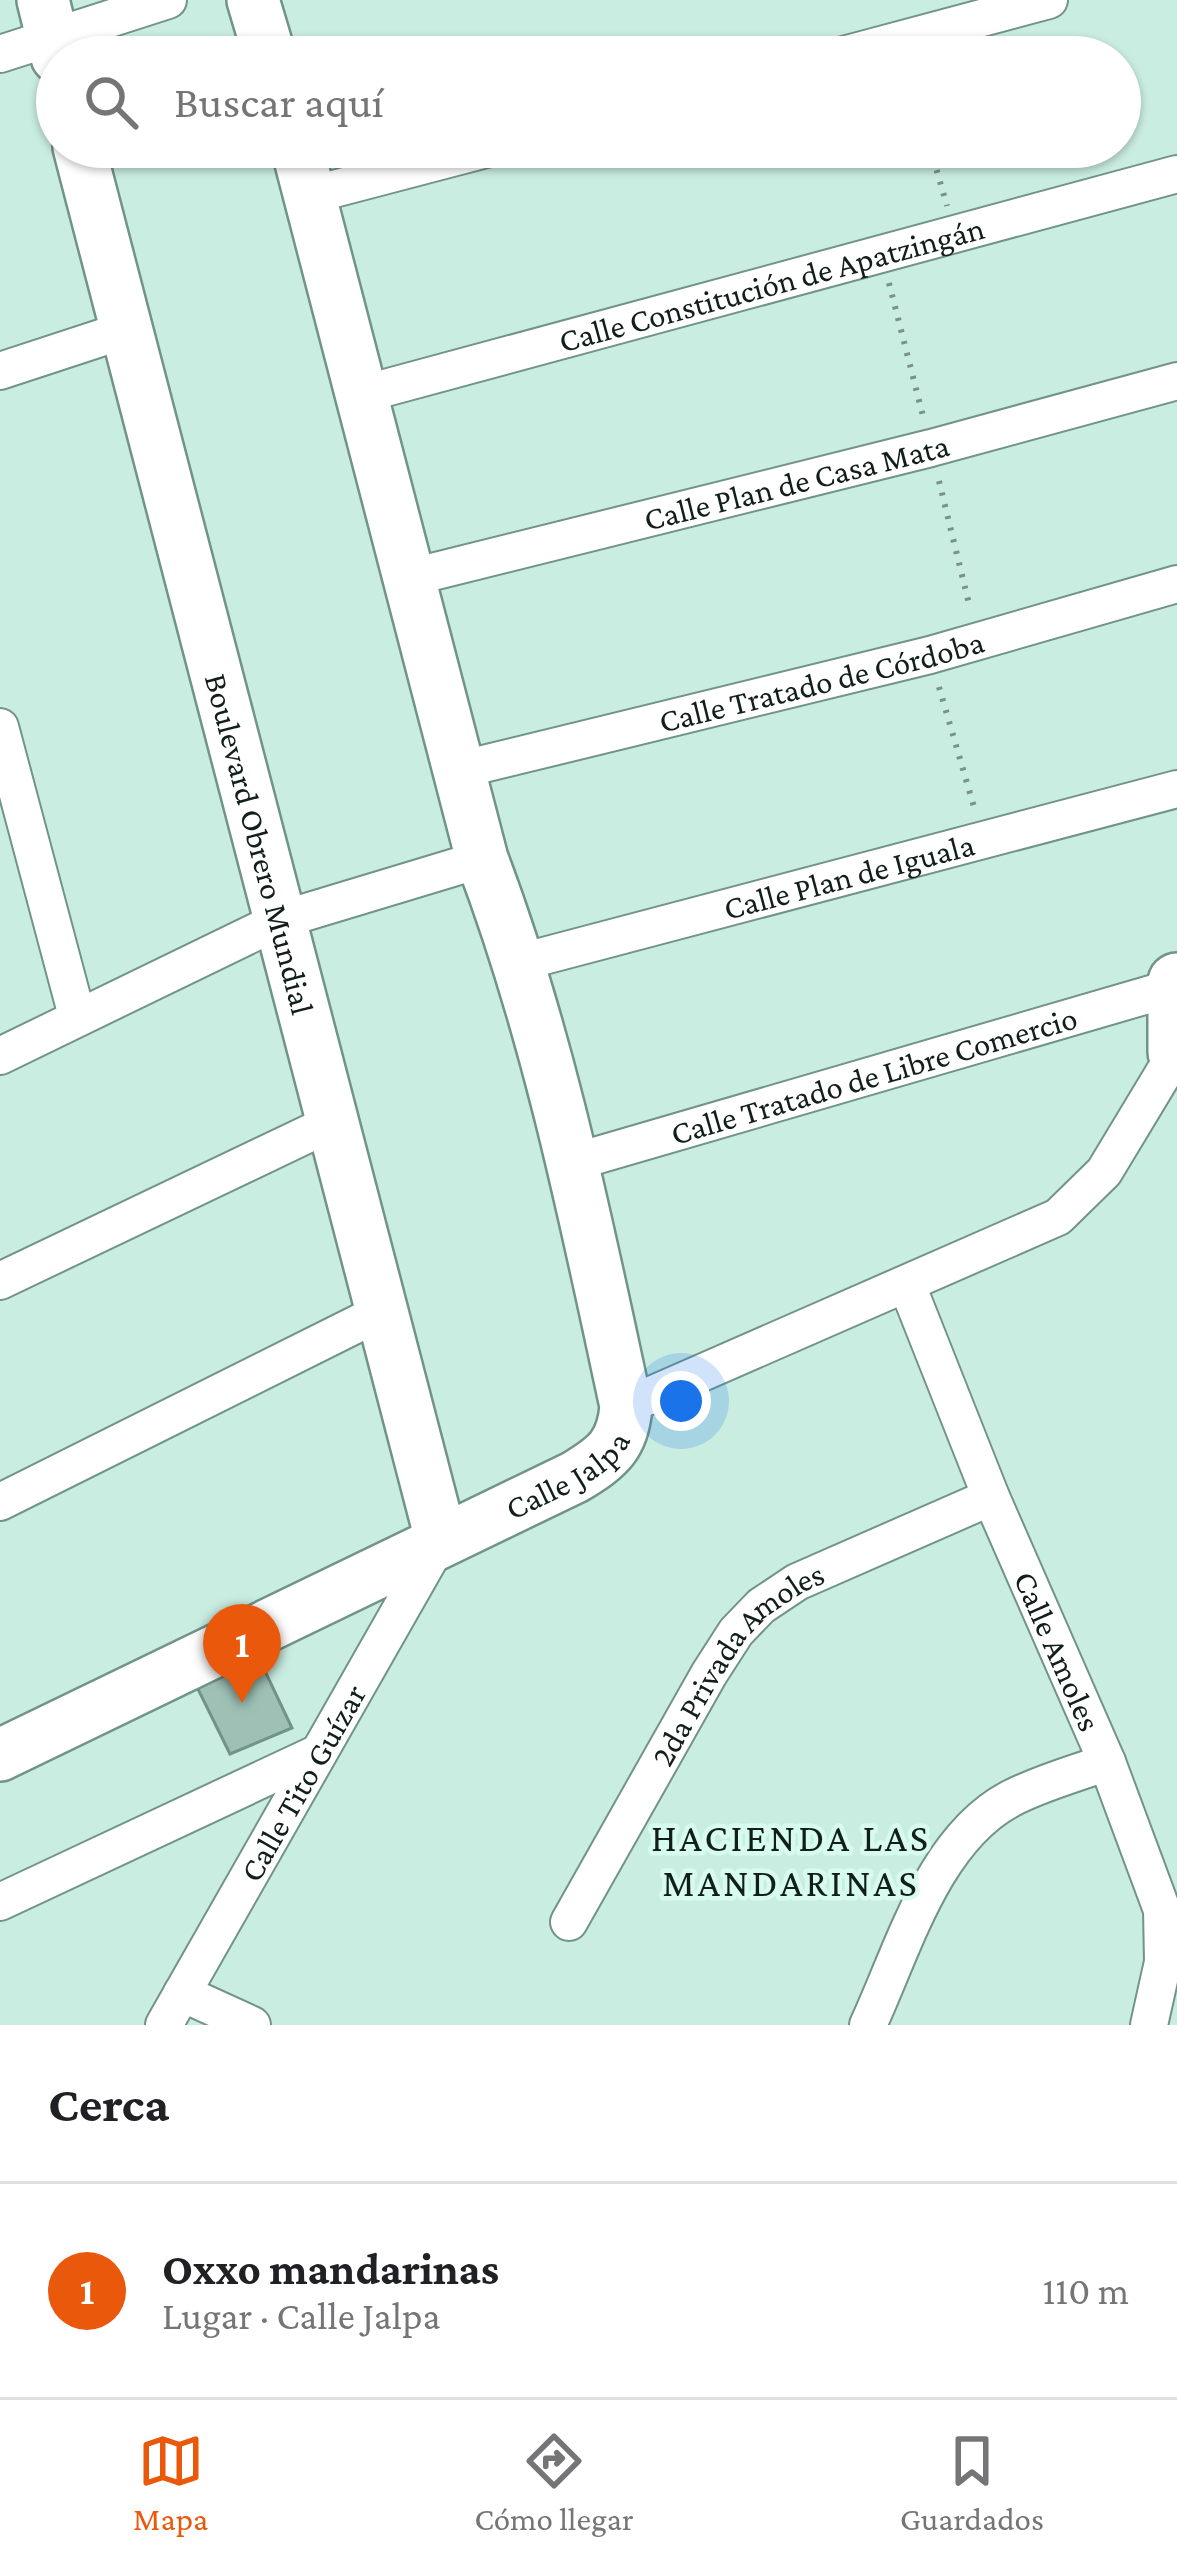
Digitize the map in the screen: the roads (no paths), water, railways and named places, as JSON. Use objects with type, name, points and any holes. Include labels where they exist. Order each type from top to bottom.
[{"type":"main road","points":[[1176,985],[1177,1052]]},
{"type":"street","points":[[51,32],[167,0]]},
{"type":"street","points":[[254,0],[264,36]]},
{"type":"street","points":[[914,36],[1049,0]]},
{"type":"street","points":[[0,54],[36,38]]},
{"type":"street","name":"Boulevard Obrero Mundial","points":[[85,168],[441,1539]]},
{"type":"street","points":[[304,171],[463,769],[482,859],[521,962],[574,1162],[626,1406]]},
{"type":"street","name":"Calle Constitución de Apatzingán","points":[[363,394],[1177,174]]},
{"type":"street","points":[[0,371],[125,330]]},
{"type":"street","name":"Calle Plan de Casa Mata","points":[[412,577],[931,448],[1177,380]]},
{"type":"street","name":"Calle Tratado de Córdoba","points":[[463,769],[930,655],[1177,584]]},
{"type":"street","points":[[0,727],[77,1016]]},
{"type":"street","name":"Calle Plan de Iguala","points":[[521,962],[983,836],[1177,789]]},
{"type":"street","points":[[0,1056],[280,920],[482,859]]},
{"type":"street","name":"Calle Tratado de Libre Comercio","points":[[574,1162],[1176,985]]},
{"type":"street","name":"Calle Jalpa","points":[[0,1755],[574,1477],[614,1451],[624,1432],[626,1406],[1058,1217],[1104,1172],[1177,1052]]},
{"type":"street","points":[[0,1281],[333,1121]]},
{"type":"street","name":"Calle Amoles","points":[[907,1285],[991,1497],[1107,1762],[1162,1910],[1163,1962],[1149,2025]]},
{"type":"street","points":[[0,1502],[381,1312]]},
{"type":"street","name":"2da Privada Amoles","points":[[569,1922],[709,1674],[736,1632],[761,1606],[797,1582],[991,1497]]},
{"type":"street","name":"Calle Tito Guízar","points":[[164,2025],[441,1539]]},
{"type":"street","points":[[0,1902],[318,1754]]},
{"type":"street","points":[[868,2025],[940,1871],[965,1835],[1012,1798],[1107,1762]]},
{"type":"street","points":[[182,1993],[252,2025]]},
{"type":"place","name":"Oxxo mandarinas","points":[[242,1703]]},
{"type":"district","name":"HACIENDA LAS MANDARINAS","points":[[791,1860]]}]
